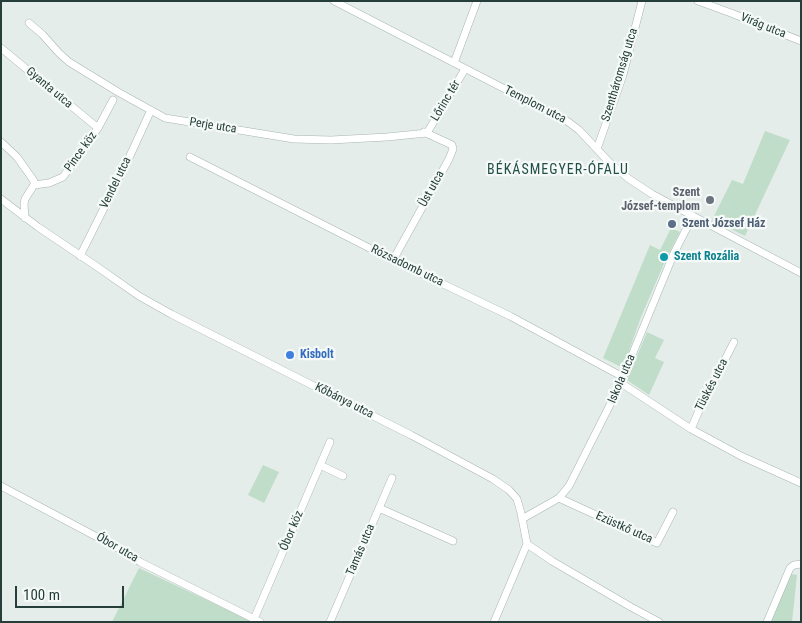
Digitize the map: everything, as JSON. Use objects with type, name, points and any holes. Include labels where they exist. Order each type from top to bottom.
[{"type":"street","name":"Templom utca","points":[[334,1],[567,121],[579,130],[609,162],[629,179],[652,194],[801,272]]},
{"type":"street","points":[[454,63],[477,1]]},
{"type":"street","name":"Szentháromság utca","points":[[597,149],[623,75],[642,1]]},
{"type":"street","name":"Virág utca","points":[[698,1],[801,41]]},
{"type":"street","name":"Perje utca","points":[[29,23],[69,62],[165,118],[294,139],[387,138],[426,132]]},
{"type":"street","name":"Gyanta utca","points":[[1,48],[98,128]]},
{"type":"street","name":"Lőrinc tér","points":[[426,132],[465,70]]},
{"type":"street","name":"Pince köz","points":[[34,185],[49,183],[63,177],[98,128],[113,100]]},
{"type":"street","name":"Vendel utca","points":[[80,256],[151,110]]},
{"type":"street","name":"Üst utca","points":[[394,260],[453,149],[452,145],[426,132]]},
{"type":"street","points":[[1,142],[14,152],[32,178],[34,185],[25,199],[24,209],[26,218]]},
{"type":"street","name":"Rózsadomb utca","points":[[190,157],[510,316],[622,380],[691,429],[741,456],[801,483]]},
{"type":"street","name":"Kőbánya utca","points":[[1,199],[139,296],[493,479],[515,496],[527,544]]},
{"type":"street","name":"Iskola utca","points":[[522,519],[559,498],[569,486],[622,380],[674,254],[693,216]]},
{"type":"street","name":"Tüskés utca","points":[[691,429],[734,342]]},
{"type":"street","name":"Óbor köz","points":[[257,620],[330,442]]},
{"type":"street","points":[[320,466],[343,476]]},
{"type":"street","name":"Tamás utca","points":[[330,622],[392,478]]},
{"type":"street","name":"Óbor utca","points":[[1,486],[130,554],[140,562],[257,620]]},
{"type":"street","name":"Ezüstkő utca","points":[[559,498],[657,543],[673,512]]},
{"type":"street","points":[[379,508],[453,541]]},
{"type":"street","points":[[494,622],[527,544],[659,622]]},
{"type":"street","points":[[767,622],[790,568],[801,564]]},
{"type":"green space","points":[[765,131],[790,140],[745,236],[712,220],[732,180],[743,184]]},
{"type":"green space","points":[[671,228],[680,232],[641,317],[623,368],[603,358],[650,245],[660,250]]},
{"type":"green space","points":[[647,332],[664,340],[655,358],[664,362],[649,395],[627,380]]},
{"type":"green space","points":[[263,465],[279,472],[264,503],[248,495]]},
{"type":"green space","points":[[139,568],[253,622],[112,622]]},
{"type":"green space","points":[[791,574],[797,575],[792,622],[770,622]]},
{"type":"place","name":"Szent József-templom","points":[[710,200]]},
{"type":"place","name":"Szent József Ház","points":[[672,224]]},
{"type":"place","name":"Szent Rozália","points":[[664,257]]},
{"type":"place","name":"Kisbolt","points":[[290,355]]},
{"type":"district","name":"BÉKÁSMEGYER-ÓFALU","points":[[558,170]]}]
